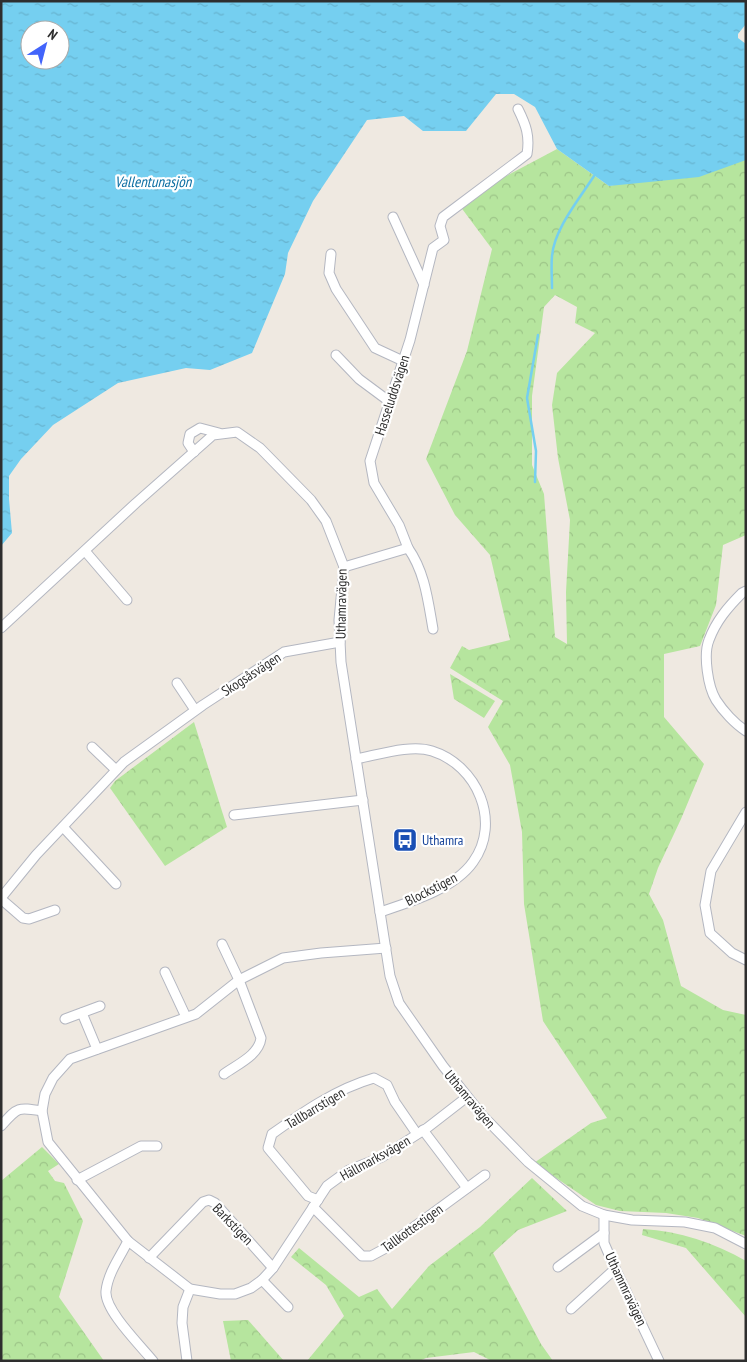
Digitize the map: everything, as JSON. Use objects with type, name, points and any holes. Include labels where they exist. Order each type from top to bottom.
[{"type":"street","name":"Hasseluddsvägen","points":[[433,629],[424,579],[417,560],[408,548],[398,525],[374,483],[370,461],[403,361],[433,248],[444,240],[440,226],[442,217],[527,154],[529,142],[527,126],[518,109]]},
{"type":"street","points":[[392,217],[424,285]]},
{"type":"street","points":[[330,254],[329,272],[336,289],[376,348],[403,361]]},
{"type":"street","points":[[336,355],[359,378],[390,402]]},
{"type":"street","name":"Uthamravägen","points":[[194,452],[188,443],[190,434],[200,428],[222,434],[237,432],[260,448],[311,500],[326,521],[344,567],[339,620],[341,662],[390,976],[399,1003],[443,1066],[482,1115],[528,1162],[582,1206],[604,1215],[632,1220],[685,1222],[715,1228],[746,1244]]},
{"type":"street","points":[[1,628],[213,435],[222,434]]},
{"type":"street","points":[[344,567],[408,548]]},
{"type":"street","points":[[85,551],[127,600]]},
{"type":"street","points":[[746,591],[722,614],[708,642],[706,670],[716,700],[739,726],[746,731]]},
{"type":"street","name":"Skogsåsvägen","points":[[55,910],[28,919],[23,918],[1,898],[36,855],[124,762],[196,710],[284,652],[340,642]]},
{"type":"street","points":[[177,683],[196,710]]},
{"type":"street","points":[[92,747],[116,770]]},
{"type":"street","name":"Blockstigen","points":[[356,759],[409,749],[431,750],[452,761],[468,775],[479,793],[486,816],[485,841],[473,863],[456,879],[417,899],[380,912]]},
{"type":"street","points":[[234,815],[363,800]]},
{"type":"street","points":[[746,812],[711,871],[705,905],[710,933],[732,953],[746,960]]},
{"type":"street","points":[[63,827],[116,884]]},
{"type":"street","points":[[222,944],[239,980],[261,1038],[260,1045],[254,1052],[224,1074]]},
{"type":"street","name":"Hällmarksvägen","points":[[386,948],[283,958],[239,980],[196,1014],[70,1059],[53,1078],[45,1094],[42,1111],[48,1142],[128,1241],[190,1289],[220,1294],[235,1294],[251,1288],[273,1268],[326,1186],[349,1170],[382,1157],[467,1097]]},
{"type":"street","points":[[166,972],[186,1017]]},
{"type":"street","points":[[65,1019],[100,1006]]},
{"type":"street","points":[[82,1012],[97,1049]]},
{"type":"street","name":"Tallbarrstigen","points":[[316,1204],[268,1148],[272,1134],[308,1110],[357,1083],[374,1078],[386,1085],[395,1102],[420,1132]]},
{"type":"street","points":[[1,1126],[14,1111],[20,1108],[42,1111]]},
{"type":"street","points":[[420,1132],[467,1188]]},
{"type":"street","points":[[77,1180],[142,1146],[157,1146]]},
{"type":"street","name":"Tallkottestigen","points":[[316,1204],[362,1256],[371,1256],[384,1250],[485,1175]]},
{"type":"street","name":"Barkstigen","points":[[149,1258],[202,1202],[209,1200],[215,1203],[273,1268]]},
{"type":"street","name":"Uthammravägen","points":[[604,1215],[604,1243],[660,1361]]},
{"type":"street","points":[[558,1267],[604,1232]]},
{"type":"street","points":[[128,1241],[111,1272],[105,1292],[112,1312],[153,1361]]},
{"type":"street","points":[[571,1309],[615,1269]]},
{"type":"street","points":[[262,1280],[288,1307]]},
{"type":"street","points":[[188,1361],[182,1323],[183,1307],[190,1289]]},
{"type":"green space","points":[[557,149],[609,186],[746,159],[746,535],[723,545],[716,605],[700,646],[664,654],[664,717],[704,764],[658,868],[649,894],[663,920],[681,986],[723,1010],[746,1015],[746,1236],[698,1218],[666,1213],[620,1211],[596,1205],[534,1163],[591,1123],[607,1118],[543,1021],[524,904],[522,832],[510,765],[488,727],[503,701],[450,668],[462,646],[469,650],[510,640],[490,555],[455,515],[426,459],[467,351],[492,249],[457,202]],"holes":[[[555,295],[577,307],[575,323],[595,333],[557,373],[552,405],[558,458],[570,520],[566,592],[567,644],[555,637],[544,494],[532,465],[532,396],[544,307]]]},
{"type":"green space","points":[[450,674],[495,701],[484,718],[454,699]]},
{"type":"green space","points":[[194,722],[227,827],[165,866],[110,788],[115,781]]},
{"type":"green space","points":[[42,1147],[59,1164],[48,1171],[55,1181],[64,1183],[83,1221],[59,1297],[104,1361],[1,1361],[1,1181]]},
{"type":"green space","points":[[532,1178],[567,1211],[518,1230],[493,1253],[541,1344],[553,1361],[492,1361],[474,1352],[426,1358],[419,1361],[307,1361],[344,1316],[326,1285],[291,1257],[299,1248],[359,1297],[377,1289],[392,1309],[429,1266],[480,1227]]},
{"type":"green space","points":[[643,1229],[670,1232],[709,1243],[746,1261],[746,1317],[686,1248],[642,1235]]},
{"type":"green space","points":[[248,1320],[284,1361],[231,1361],[223,1321]]},
{"type":"water","name":"Vallentunasjön","points":[[1,1],[746,1],[746,24],[738,34],[738,38],[746,44],[746,160],[699,177],[609,186],[557,149],[535,107],[514,94],[496,94],[466,131],[423,131],[404,116],[367,120],[313,201],[288,253],[285,274],[252,353],[210,370],[186,368],[118,383],[53,425],[21,459],[9,476],[12,533],[1,546]]},
{"type":"waterway","points":[[552,288],[552,256],[557,235],[568,214],[594,176]]},
{"type":"waterway","points":[[535,482],[536,451],[527,398],[538,335]]},
{"type":"place","name":"Uthamra","points":[[405,840]]}]
